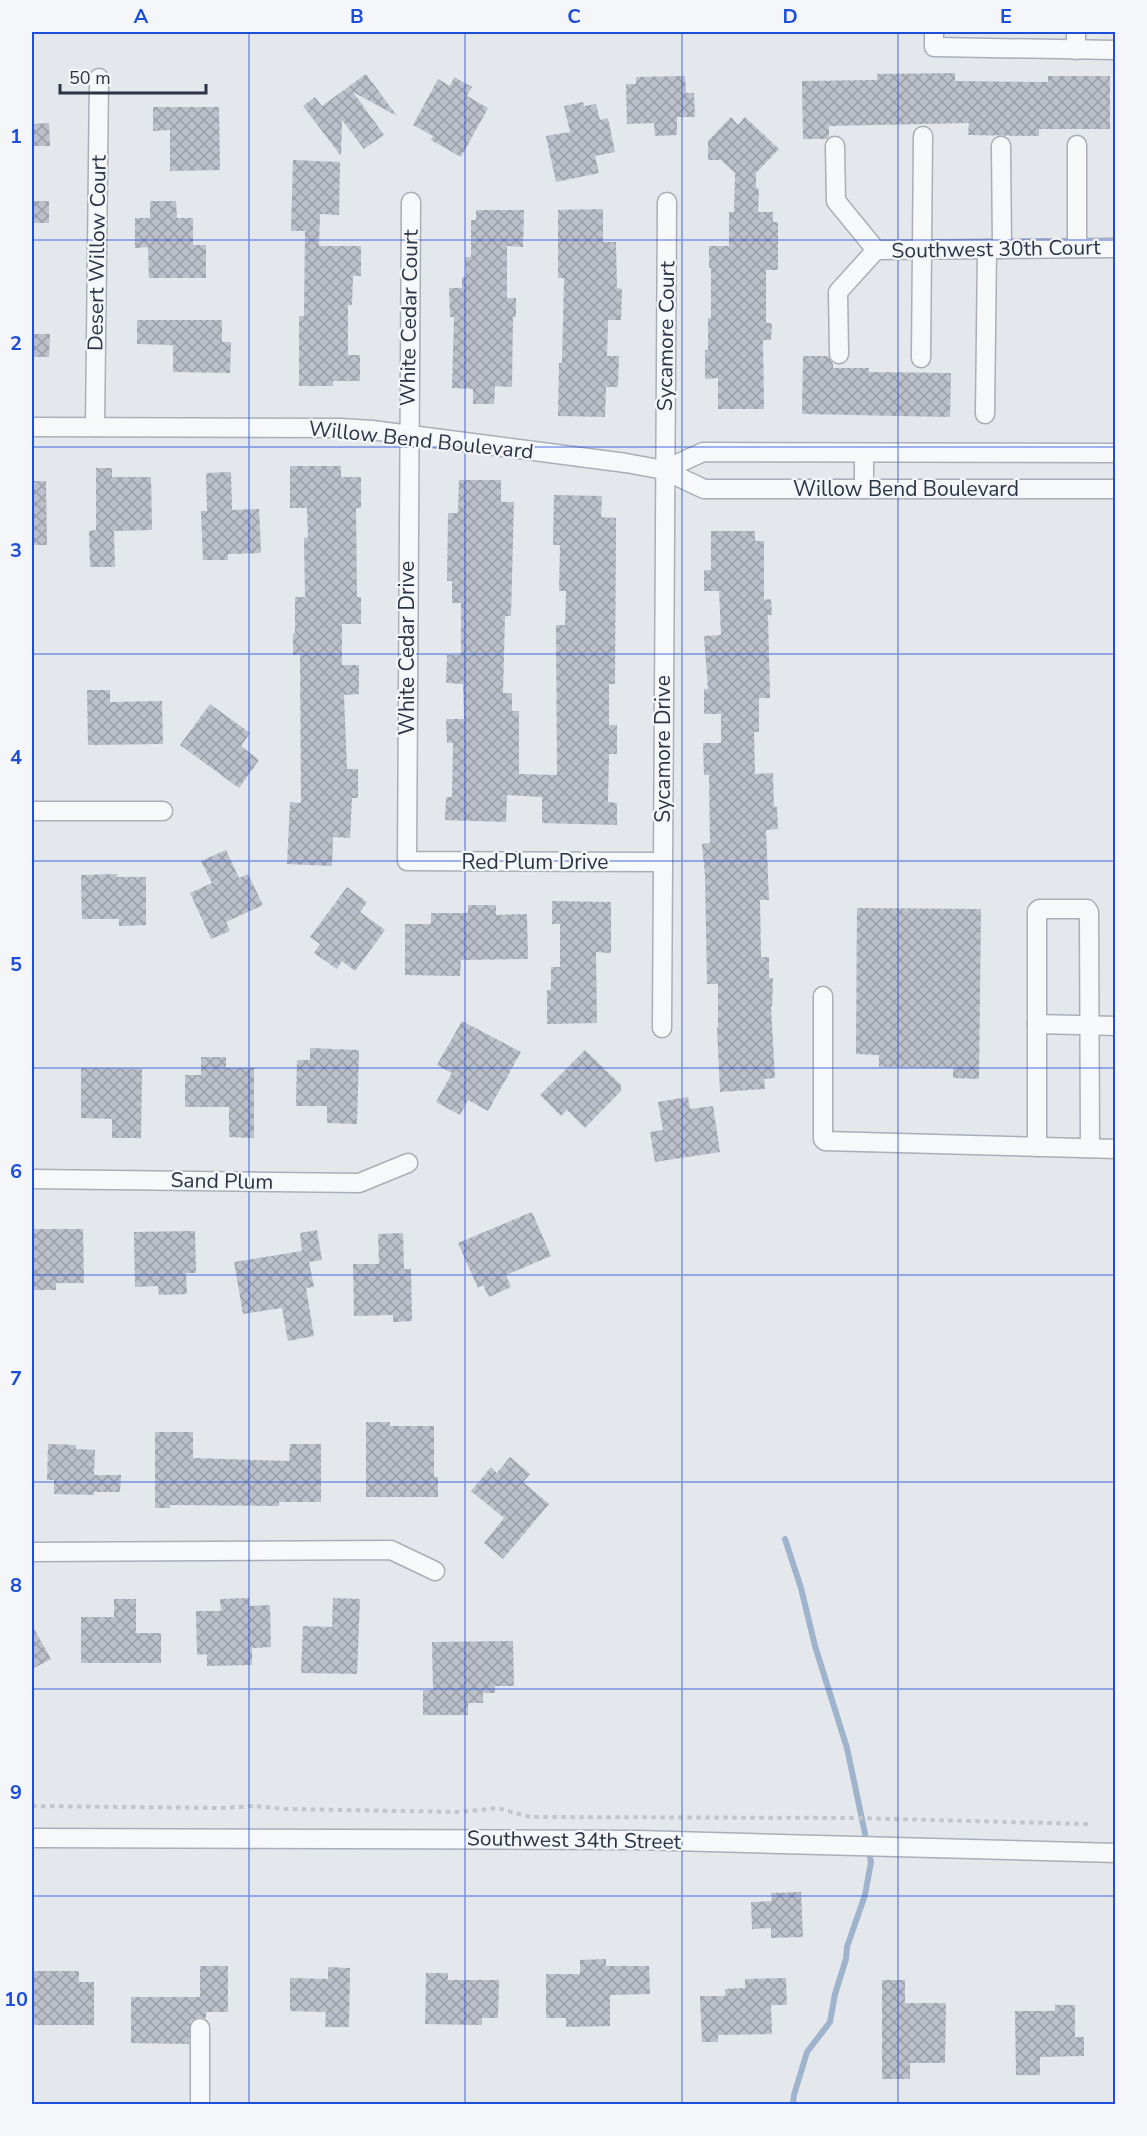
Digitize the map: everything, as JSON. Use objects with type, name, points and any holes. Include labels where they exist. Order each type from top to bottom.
[{"type":"street","points":[[934,32],[934,47],[1076,40],[1116,50]]},
{"type":"street","name":"Desert Willow Court","points":[[95,427],[99,78]]},
{"type":"street","points":[[921,358],[922,136]]},
{"type":"street","points":[[1077,145],[1077,248]]},
{"type":"street","points":[[835,146],[836,201],[876,250],[837,292],[839,354]]},
{"type":"street","points":[[985,414],[1001,146]]},
{"type":"street","name":"White Cedar Court","points":[[408,435],[411,202]]},
{"type":"street","name":"Sycamore Court","points":[[664,470],[667,202]]},
{"type":"street","name":"Southwest 30th Court","points":[[876,250],[1116,248]]},
{"type":"street","name":"Willow Bend Boulevard","points":[[32,427],[340,428],[626,463],[664,470],[704,489],[1116,489]]},
{"type":"street","name":"White Cedar Drive","points":[[406,861],[408,435]]},
{"type":"street","name":"Willow Bend Boulevard","points":[[664,470],[703,452],[1116,453]]},
{"type":"street","points":[[864,453],[864,489]]},
{"type":"street","name":"Sycamore Drive","points":[[662,1028],[664,470]]},
{"type":"street","points":[[32,811],[162,811]]},
{"type":"street","name":"Red Plum Drive","points":[[406,861],[663,862]]},
{"type":"street","points":[[1037,1147],[1037,911],[1039,909],[1087,909],[1089,912],[1090,1148]]},
{"type":"street","points":[[823,996],[823,1139],[825,1141],[1116,1149]]},
{"type":"street","points":[[1037,1024],[1116,1026]]},
{"type":"street","name":"Sand Plum","points":[[32,1179],[359,1183],[408,1163]]},
{"type":"street","points":[[32,1552],[391,1550],[435,1571]]},
{"type":"street","name":"Southwest 34th Street","points":[[32,1838],[637,1840],[1116,1853]]},
{"type":"street","points":[[200,2028],[200,2104]]},
{"type":"path","points":[[32,1806],[221,1808],[254,1806],[286,1809],[460,1812],[498,1808],[530,1817],[854,1818],[1088,1824]]},
{"type":"building","points":[[955,73],[955,81],[1048,82],[1048,76],[1110,76],[1110,129],[1039,129],[1039,136],[968,135],[969,123],[829,126],[827,139],[803,139],[802,81],[877,80],[877,74]]},
{"type":"building","points":[[366,74],[397,116],[353,92],[384,135],[364,149],[342,120],[341,156],[303,106],[315,97],[322,106]]},
{"type":"building","points":[[685,76],[686,93],[694,93],[695,117],[677,117],[677,135],[655,136],[654,123],[627,124],[626,84],[636,84],[636,77]]},
{"type":"building","points":[[454,77],[472,87],[467,96],[488,108],[461,157],[431,140],[433,136],[413,125],[438,79],[450,86]]},
{"type":"building","points":[[583,102],[584,106],[596,104],[600,120],[608,118],[615,152],[595,156],[599,173],[556,182],[546,136],[570,132],[564,106]]},
{"type":"building","points":[[153,107],[219,107],[220,170],[170,171],[170,130],[153,131]]},
{"type":"building","points":[[731,117],[738,125],[745,117],[779,149],[756,173],[756,187],[759,190],[758,212],[773,212],[773,222],[778,222],[778,270],[766,270],[766,323],[772,323],[771,340],[763,340],[764,409],[718,409],[718,378],[705,379],[708,318],[711,318],[709,246],[729,246],[729,212],[734,212],[735,173],[721,160],[708,160],[708,141]]},
{"type":"building","points":[[49,123],[50,146],[32,146],[32,124]]},
{"type":"building","points":[[293,160],[340,162],[339,215],[320,214],[319,246],[361,246],[361,276],[353,276],[352,305],[348,305],[348,355],[360,355],[360,381],[333,381],[333,386],[299,386],[299,316],[304,316],[305,231],[291,231]]},
{"type":"building","points":[[32,201],[49,201],[49,223],[32,223]]},
{"type":"building","points":[[150,201],[176,201],[177,218],[193,218],[193,245],[206,245],[206,278],[149,278],[148,247],[135,248],[135,218],[150,218]]},
{"type":"building","points":[[603,209],[603,242],[616,242],[617,288],[622,289],[621,320],[608,320],[607,356],[619,356],[618,387],[606,387],[605,417],[558,416],[564,278],[558,278],[558,210]]},
{"type":"building","points":[[476,210],[524,210],[523,247],[507,246],[507,298],[516,298],[516,317],[513,317],[512,387],[495,386],[494,404],[473,404],[473,389],[452,388],[454,317],[450,317],[449,288],[462,288],[462,277],[466,277],[465,257],[471,257],[471,220],[476,220]]},
{"type":"building","points":[[137,320],[222,320],[222,342],[231,342],[230,373],[173,372],[173,345],[137,344]]},
{"type":"building","points":[[32,334],[50,334],[49,357],[32,357]]},
{"type":"building","points":[[803,356],[828,356],[833,368],[869,368],[869,372],[951,373],[950,417],[802,414]]},
{"type":"building","points":[[290,466],[341,466],[341,477],[361,477],[361,508],[356,508],[357,597],[361,597],[361,624],[342,624],[342,665],[359,665],[359,694],[344,695],[347,769],[358,769],[358,798],[352,798],[350,838],[333,837],[332,866],[287,864],[290,802],[301,803],[300,655],[293,655],[293,633],[295,633],[295,597],[305,597],[304,538],[308,537],[307,508],[290,508]]},
{"type":"building","points":[[96,468],[112,468],[112,477],[151,477],[152,530],[114,531],[115,567],[90,567],[89,531],[96,530]]},
{"type":"building","points":[[231,472],[232,510],[259,509],[261,553],[228,554],[228,560],[203,560],[201,511],[207,511],[206,473]]},
{"type":"building","points":[[459,480],[501,480],[501,502],[514,502],[511,616],[505,616],[503,693],[512,693],[512,711],[519,711],[519,774],[557,775],[556,625],[565,625],[566,591],[559,591],[560,545],[553,545],[554,495],[602,496],[601,517],[616,518],[615,684],[609,684],[609,725],[617,725],[617,754],[609,754],[608,802],[617,803],[617,825],[542,823],[542,797],[507,795],[506,822],[445,820],[446,797],[452,797],[453,743],[447,743],[446,719],[464,719],[463,684],[446,683],[447,655],[461,655],[461,603],[452,603],[452,581],[447,581],[448,513],[458,513]]},
{"type":"building","points":[[32,481],[46,481],[47,545],[32,545]]},
{"type":"building","points":[[711,531],[755,531],[755,541],[764,541],[764,600],[771,599],[772,615],[768,615],[770,698],[759,698],[759,732],[754,732],[755,774],[773,773],[774,807],[777,807],[778,829],[766,830],[769,900],[760,900],[761,957],[769,957],[769,978],[773,978],[771,1007],[775,1078],[764,1079],[765,1089],[720,1092],[718,984],[707,984],[705,875],[702,844],[710,843],[709,775],[704,775],[703,743],[721,743],[721,714],[704,714],[704,689],[708,689],[704,636],[721,635],[719,591],[704,591],[704,570],[711,570]]},
{"type":"building","points":[[87,690],[110,690],[110,702],[162,701],[163,744],[88,745]]},
{"type":"building","points":[[210,704],[250,733],[241,746],[259,760],[239,788],[180,745]]},
{"type":"building","points":[[226,850],[239,878],[248,874],[263,905],[226,922],[230,931],[211,939],[190,893],[212,883],[201,861]]},
{"type":"building","points":[[117,874],[117,877],[146,877],[146,925],[119,926],[119,919],[82,919],[81,875]]},
{"type":"building","points":[[347,887],[367,902],[360,912],[385,930],[355,971],[342,961],[337,969],[314,953],[320,944],[310,937]]},
{"type":"building","points":[[552,901],[611,902],[611,953],[596,952],[597,1023],[547,1024],[547,990],[551,990],[551,967],[560,967],[560,924],[552,924]]},
{"type":"building","points":[[468,905],[496,905],[496,915],[527,914],[528,959],[461,960],[460,976],[405,975],[405,924],[431,924],[431,913],[468,913]]},
{"type":"building","points":[[857,908],[981,909],[979,1079],[953,1078],[953,1068],[879,1067],[879,1055],[856,1054]]},
{"type":"building","points":[[462,1021],[521,1052],[488,1111],[468,1100],[460,1115],[436,1102],[452,1073],[437,1065]]},
{"type":"building","points":[[310,1048],[359,1050],[357,1124],[327,1123],[327,1106],[296,1106],[297,1060],[310,1060]]},
{"type":"building","points":[[585,1050],[621,1085],[621,1091],[585,1128],[567,1110],[561,1116],[540,1095]]},
{"type":"building","points":[[201,1057],[226,1057],[226,1068],[254,1068],[254,1138],[229,1137],[229,1107],[185,1107],[185,1075],[201,1075]]},
{"type":"building","points":[[81,1068],[142,1069],[141,1138],[112,1138],[112,1119],[81,1118]]},
{"type":"building","points":[[688,1097],[690,1109],[713,1106],[720,1152],[655,1162],[650,1132],[663,1130],[658,1102]]},
{"type":"building","points":[[532,1212],[551,1256],[506,1275],[511,1287],[489,1297],[483,1285],[478,1288],[458,1243]]},
{"type":"building","points":[[32,1229],[83,1229],[84,1283],[56,1283],[56,1290],[32,1290]]},
{"type":"building","points":[[317,1230],[322,1260],[309,1262],[314,1287],[306,1288],[314,1336],[288,1341],[282,1308],[243,1314],[234,1262],[302,1251],[300,1233]]},
{"type":"building","points":[[195,1231],[196,1273],[186,1273],[187,1294],[159,1295],[158,1286],[135,1287],[134,1232]]},
{"type":"building","points":[[403,1233],[404,1269],[411,1269],[412,1321],[393,1322],[393,1315],[354,1316],[353,1264],[379,1264],[378,1234]]},
{"type":"building","points":[[366,1422],[390,1422],[390,1426],[434,1426],[434,1477],[438,1477],[438,1497],[366,1497]]},
{"type":"building","points":[[155,1432],[193,1432],[193,1458],[289,1461],[290,1444],[321,1444],[321,1502],[279,1502],[279,1506],[170,1505],[170,1508],[155,1508]]},
{"type":"building","points":[[48,1444],[76,1445],[76,1449],[95,1450],[94,1475],[121,1475],[120,1492],[94,1492],[94,1495],[54,1494],[54,1480],[47,1480]]},
{"type":"building","points":[[510,1457],[530,1474],[523,1482],[549,1504],[503,1559],[484,1543],[504,1518],[471,1491],[491,1467],[497,1473]]},
{"type":"building","points":[[249,1598],[249,1606],[270,1605],[271,1647],[252,1648],[252,1665],[207,1666],[207,1654],[197,1655],[196,1611],[221,1611],[220,1599]]},
{"type":"building","points":[[333,1598],[360,1599],[357,1674],[301,1673],[303,1626],[332,1627]]},
{"type":"building","points":[[114,1599],[136,1599],[136,1633],[161,1633],[161,1663],[81,1663],[81,1617],[114,1617]]},
{"type":"building","points":[[32,1625],[51,1659],[32,1669]]},
{"type":"building","points":[[513,1641],[514,1686],[495,1686],[495,1693],[483,1693],[483,1703],[468,1703],[468,1715],[423,1715],[423,1690],[433,1690],[432,1642]]},
{"type":"building","points":[[801,1892],[803,1937],[771,1938],[771,1928],[752,1929],[751,1902],[772,1901],[771,1893]]},
{"type":"building","points":[[606,1959],[606,1966],[649,1966],[650,1994],[610,1995],[610,2026],[566,2027],[566,2018],[546,2018],[546,1974],[580,1974],[580,1960]]},
{"type":"building","points":[[200,1966],[228,1966],[228,2012],[206,2012],[206,2018],[199,2017],[191,2021],[189,2044],[131,2043],[131,1997],[200,1997]]},
{"type":"building","points":[[328,1967],[350,1968],[349,2027],[325,2027],[326,2012],[290,2011],[290,1978],[328,1979]]},
{"type":"building","points":[[32,1971],[79,1971],[79,1982],[94,1982],[94,2025],[32,2025]]},
{"type":"building","points":[[426,1973],[448,1973],[448,1980],[499,1980],[498,2018],[482,2018],[482,2025],[425,2024]]},
{"type":"building","points":[[786,1978],[787,2005],[771,2005],[772,2034],[718,2035],[718,2042],[702,2042],[700,1996],[725,1996],[725,1989],[745,1988],[745,1979]]},
{"type":"building","points":[[882,1980],[905,1980],[905,2003],[946,2003],[945,2063],[910,2063],[910,2079],[882,2079]]},
{"type":"building","points":[[1055,2005],[1075,2005],[1075,2037],[1084,2037],[1084,2056],[1040,2057],[1040,2075],[1016,2075],[1015,2011],[1055,2011]]},
{"type":"waterway","points":[[785,1539],[847,1748],[871,1862],[865,1895],[847,1947],[830,2022],[807,2052],[793,2104]]}]
